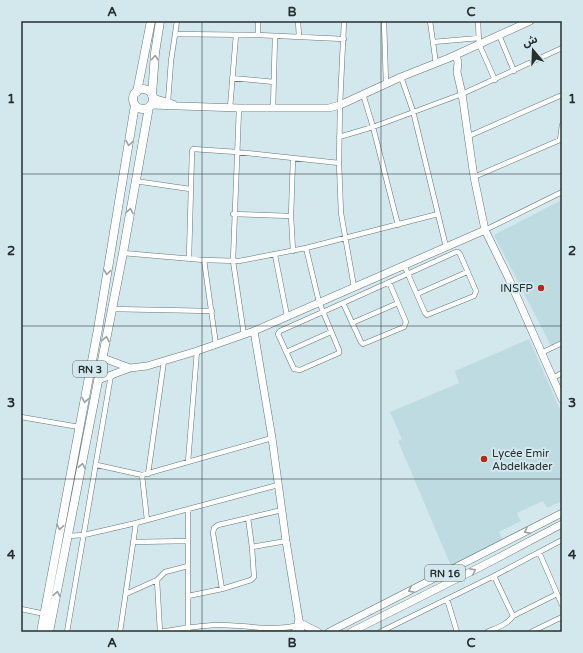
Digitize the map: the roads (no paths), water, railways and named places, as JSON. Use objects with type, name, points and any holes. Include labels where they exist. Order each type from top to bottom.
[{"type":"highway","points":[[137,92],[146,90],[151,101],[143,109],[135,105],[134,96],[137,92],[151,21]]},
{"type":"highway","name":"RN 3","points":[[49,632],[103,358],[151,101],[155,53],[160,21]]},
{"type":"highway","name":"RN 3","points":[[41,632],[98,329],[135,105]]},
{"type":"street","points":[[171,104],[177,21]]},
{"type":"street","points":[[258,21],[258,35]]},
{"type":"street","points":[[298,21],[299,37]]},
{"type":"street","points":[[344,21],[339,163],[341,213],[344,238],[354,287]]},
{"type":"street","points":[[384,21],[386,84]]},
{"type":"street","points":[[430,21],[436,64]]},
{"type":"street","points":[[478,21],[479,41],[495,80]]},
{"type":"street","points":[[151,101],[171,104],[230,108],[273,109],[318,108],[340,105],[401,77],[456,55],[479,41],[499,35],[530,21]]},
{"type":"street","points":[[175,34],[258,35],[344,39]]},
{"type":"street","points":[[230,108],[236,35]]},
{"type":"street","points":[[499,35],[514,71]]},
{"type":"street","points":[[273,109],[275,36]]},
{"type":"street","points":[[433,42],[479,41]]},
{"type":"street","points":[[339,137],[373,127],[462,94],[562,48]]},
{"type":"street","points":[[456,55],[458,62],[457,72],[469,136],[474,177],[485,230],[509,279],[562,399]]},
{"type":"street","points":[[448,58],[457,72]]},
{"type":"street","points":[[401,77],[413,111],[446,247]]},
{"type":"street","points":[[232,78],[274,82]]},
{"type":"street","points":[[362,94],[373,127],[398,225]]},
{"type":"street","points":[[469,136],[562,95]]},
{"type":"street","points":[[238,108],[232,261],[244,334]]},
{"type":"street","points":[[474,177],[561,139],[562,125]]},
{"type":"street","points":[[189,258],[190,189],[193,149],[237,152],[339,163]]},
{"type":"street","points":[[293,158],[291,216],[293,250]]},
{"type":"street","points":[[135,181],[190,189]]},
{"type":"street","points":[[98,380],[130,368],[147,366],[197,351],[254,331],[485,230],[562,192]]},
{"type":"street","points":[[234,214],[291,216]]},
{"type":"street","points":[[123,253],[232,261],[275,255],[306,248],[438,214]]},
{"type":"street","points":[[306,248],[319,302],[323,312],[331,332],[339,350],[337,354],[297,370],[294,369],[278,332],[323,312],[343,303],[389,282],[408,274],[458,252],[476,292],[474,296],[427,315],[417,294],[408,274],[404,265]]},
{"type":"street","points":[[275,255],[287,316]]},
{"type":"street","points":[[204,260],[216,345]]},
{"type":"street","points":[[417,294],[467,272]]},
{"type":"street","points":[[343,303],[363,344],[404,327],[406,322],[389,282]]},
{"type":"street","points":[[352,323],[398,303]]},
{"type":"street","points":[[111,309],[212,311]]},
{"type":"street","points":[[254,331],[272,438],[298,628]]},
{"type":"street","points":[[286,352],[331,332]]},
{"type":"street","points":[[541,353],[562,342]]},
{"type":"street","points":[[188,462],[197,351]]},
{"type":"street","points":[[103,358],[130,368]]},
{"type":"street","points":[[148,474],[164,361]]},
{"type":"street","points":[[552,378],[562,373]]},
{"type":"street","points":[[66,632],[112,376]]},
{"type":"street","points":[[21,417],[80,427]]},
{"type":"street","points":[[96,466],[142,475],[272,438]]},
{"type":"street","points":[[142,475],[147,520]]},
{"type":"street","points":[[68,536],[84,535],[136,523],[278,485]]},
{"type":"street","points":[[188,509],[188,630]]},
{"type":"street","points":[[222,589],[213,533],[214,528],[218,525],[282,510]]},
{"type":"street","name":"RN 16","points":[[329,632],[562,513]]},
{"type":"street","points":[[188,596],[222,589],[251,580],[254,577],[248,518]]},
{"type":"street","points":[[120,632],[136,523]]},
{"type":"street","name":"RN 16","points":[[351,632],[562,524]]},
{"type":"street","points":[[252,547],[286,540]]},
{"type":"street","points":[[380,632],[494,576],[562,540]]},
{"type":"street","points":[[133,542],[188,541]]},
{"type":"street","points":[[539,552],[562,604]]},
{"type":"street","points":[[126,594],[158,580],[165,572],[188,566]]},
{"type":"street","points":[[494,576],[513,616]]},
{"type":"street","points":[[158,580],[160,632],[188,630],[205,625],[222,625],[284,630],[298,628],[318,632]]},
{"type":"street","points":[[487,632],[510,620],[513,616],[557,594]]},
{"type":"street","points":[[447,599],[457,632]]},
{"type":"street","points":[[21,609],[45,614]]},
{"type":"street","points":[[531,632],[562,618]]},
{"type":"street","points":[[500,626],[503,632]]},
{"type":"place","name":"INSFP","points":[[541,288]]},
{"type":"place","name":"Lycée Emir Abdelkader","points":[[484,459]]}]
